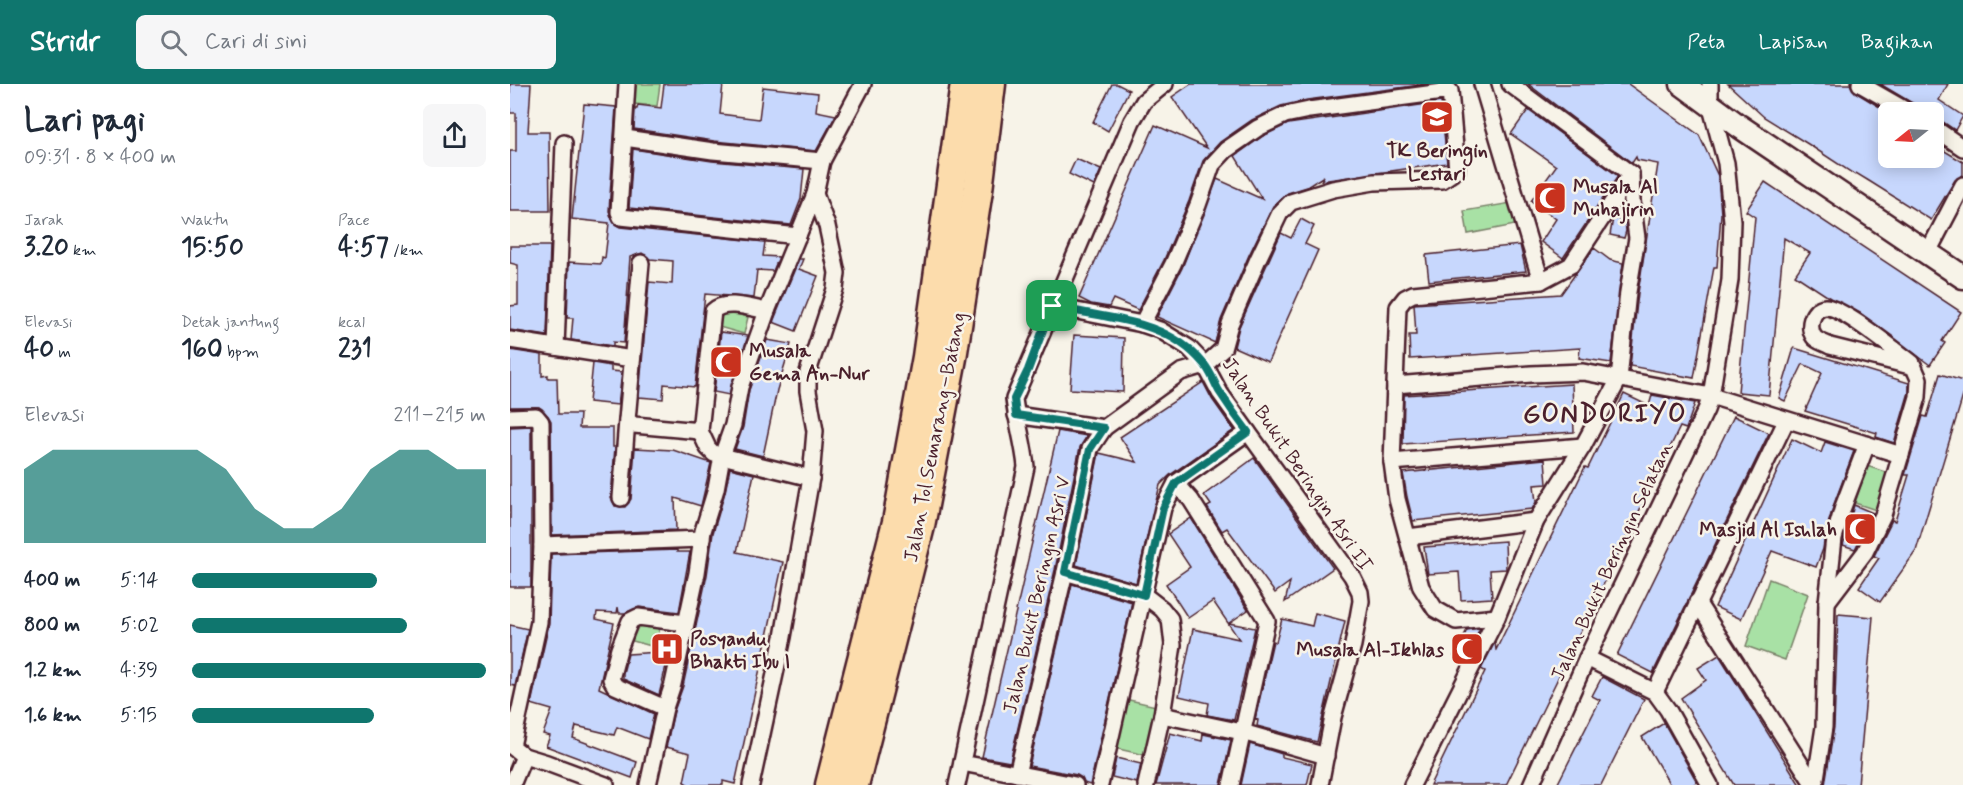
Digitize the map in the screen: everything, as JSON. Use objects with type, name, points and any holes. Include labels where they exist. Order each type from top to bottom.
[{"type":"highway","name":"Jalan Tol Semarang–Batang","points":[[830,785],[897,522],[927,357],[966,84]]},
{"type":"highway","name":"Jalan Tol Semarang–Batang","points":[[854,785],[920,526],[952,358],[978,190],[991,84]]},
{"type":"street","points":[[627,84],[619,212],[623,218],[798,236]]},
{"type":"street","points":[[648,785],[665,708],[673,684],[702,539],[716,489],[722,456],[733,424],[740,387],[767,311],[815,194],[822,161],[862,84]]},
{"type":"street","points":[[957,785],[1026,467],[1025,450],[1014,399],[1137,110],[1144,101],[1165,84]]},
{"type":"street","points":[[1482,84],[1541,281]]},
{"type":"street","points":[[1510,84],[1631,174]]},
{"type":"street","points":[[1682,84],[1710,94],[1739,126],[1963,277]]},
{"type":"street","points":[[1860,84],[1892,102]]},
{"type":"street","points":[[1142,324],[1173,264],[1212,165],[1226,150],[1258,128],[1286,116],[1449,87],[1457,170],[1442,180],[1374,182],[1333,189],[1292,202],[1280,213],[1258,259],[1230,324],[1223,349],[1205,364]]},
{"type":"street","name":"Jalan Bukit Beringin Selatan","points":[[1531,785],[1587,658],[1711,396],[1730,280],[1732,221],[1726,163],[1710,94]]},
{"type":"street","points":[[1944,135],[1963,148]]},
{"type":"street","points":[[625,138],[713,151],[822,161]]},
{"type":"street","points":[[556,347],[564,143]]},
{"type":"street","points":[[1497,617],[1456,621],[1435,609],[1421,587],[1397,499],[1392,462],[1398,308],[1405,298],[1413,294],[1541,281],[1571,265],[1631,174]]},
{"type":"street","points":[[1412,785],[1497,617],[1536,521],[1583,446],[1619,379],[1628,292],[1637,238],[1631,174]]},
{"type":"street","points":[[1927,254],[1963,185]]},
{"type":"street","points":[[751,785],[783,637],[811,478],[815,431],[808,391],[808,372],[835,289],[837,273],[827,226],[815,194]]},
{"type":"street","points":[[621,498],[641,263]]},
{"type":"street","points":[[767,311],[742,306],[723,306],[713,311],[700,431],[711,452],[811,478]]},
{"type":"street","name":"Jalan Bukit Beringin Asri II","points":[[1052,306],[1142,324],[1160,330],[1180,342],[1205,364],[1220,393],[1352,576],[1360,592],[1361,601],[1353,645],[1333,717],[1320,785]]},
{"type":"street","points":[[1827,602],[1865,552],[1875,534],[1893,485],[1918,397],[1919,379],[1914,366],[1892,347],[1852,319],[1826,307],[1818,310],[1812,320],[1812,331],[1818,340],[1830,346],[1914,366]]},
{"type":"street","points":[[510,340],[632,359]]},
{"type":"street","name":"Jalan Bukit Beringin Asri V","points":[[1017,774],[1065,572],[1090,449],[1104,428],[1181,372],[1205,364]]},
{"type":"street","points":[[1395,385],[1583,372],[1711,396],[1900,455]]},
{"type":"street","points":[[1016,415],[1104,428]]},
{"type":"street","points":[[510,417],[536,416],[541,422],[542,545],[539,622],[511,745],[524,756],[606,785]]},
{"type":"street","points":[[627,420],[634,424],[700,431]]},
{"type":"street","points":[[1655,692],[1786,420]]},
{"type":"street","points":[[1100,785],[1163,508],[1176,483],[1248,432]]},
{"type":"street","points":[[1814,785],[1824,727],[1827,602],[1838,524],[1867,444]]},
{"type":"street","points":[[1392,462],[1583,446]]},
{"type":"street","points":[[1176,483],[1191,500],[1267,621],[1231,785]]},
{"type":"street","points":[[1408,537],[1536,521]]},
{"type":"street","points":[[542,545],[702,539]]},
{"type":"street","points":[[1065,572],[1144,595],[1162,609],[1170,619],[1173,645],[1162,715],[1146,785]]},
{"type":"street","points":[[1697,602],[1814,785]]},
{"type":"street","points":[[665,708],[615,686],[610,679],[630,621],[638,617],[685,623]]},
{"type":"street","points":[[1587,658],[1655,692],[1668,710],[1710,785]]},
{"type":"street","points":[[1162,715],[1242,732],[1326,756]]},
{"type":"street","points":[[512,785],[524,756]]},
{"type":"street","points":[[962,764],[1075,785]]},
{"type":"green space","points":[[636,84],[660,84],[657,106],[634,104]]},
{"type":"green space","points":[[1511,203],[1515,225],[1468,234],[1464,211]]},
{"type":"green space","points":[[723,311],[748,317],[744,334],[719,327]]},
{"type":"green space","points":[[1867,466],[1891,474],[1879,511],[1855,503]]},
{"type":"green space","points":[[1769,579],[1808,594],[1785,660],[1746,646]]},
{"type":"green space","points":[[634,622],[660,628],[655,647],[629,640]]},
{"type":"green space","points":[[1125,699],[1156,706],[1145,755],[1114,748]]},
{"type":"building","points":[[510,84],[531,84],[528,132],[549,132],[550,211],[510,211],[510,151],[516,151],[516,113],[510,113]]},
{"type":"building","points":[[664,84],[723,84],[720,114],[759,119],[763,87],[818,93],[816,111],[836,115],[816,151],[714,141],[634,129],[635,109],[638,105],[661,108]]},
{"type":"building","points":[[1112,84],[1129,90],[1108,131],[1093,122]]},
{"type":"building","points":[[1191,84],[1429,84],[1307,100],[1281,106],[1252,120],[1220,142],[1203,161],[1164,260],[1138,310],[1113,299],[1109,307],[1091,304],[1079,298],[1155,125],[1207,148],[1172,97]]},
{"type":"building","points":[[1528,84],[1628,84],[1699,135],[1718,176],[1721,214],[1717,267],[1714,267],[1694,378],[1630,366],[1638,293],[1658,164],[1637,160],[1636,157],[1632,163]]},
{"type":"building","points":[[1728,84],[1850,84],[1855,92],[1878,106],[1878,168],[1944,168],[1944,151],[1963,162],[1963,175],[1955,180],[1931,220],[1764,117]]},
{"type":"building","points":[[1880,84],[1948,84],[1939,100],[1942,102],[1911,102]]},
{"type":"building","points":[[1441,102],[1447,163],[1321,181],[1324,176],[1307,187],[1288,193],[1273,206],[1221,320],[1215,343],[1157,317],[1182,268],[1217,179],[1262,199],[1235,156],[1263,136],[1288,124]]},
{"type":"building","points":[[1944,103],[1963,116],[1955,130],[1944,123]]},
{"type":"building","points":[[584,104],[616,107],[609,211],[615,224],[620,227],[765,242],[763,256],[779,257],[773,271],[757,270],[754,298],[705,294],[695,387],[664,384],[663,399],[639,397],[649,282],[672,284],[673,261],[650,259],[642,253],[630,257],[624,343],[613,342],[613,346],[571,340],[573,318],[567,318],[569,262],[601,264],[602,257],[605,258],[609,223],[572,219]]},
{"type":"building","points":[[1528,110],[1618,176],[1563,258],[1541,242],[1556,219],[1531,201],[1556,166],[1511,134]]},
{"type":"building","points":[[633,149],[712,161],[804,169],[801,199],[791,225],[629,208]]},
{"type":"building","points":[[1076,159],[1101,170],[1094,186],[1069,174]]},
{"type":"building","points":[[1765,182],[1961,312],[1942,341],[1945,343],[1930,365],[1860,313],[1830,298],[1795,275],[1810,253],[1784,238],[1769,395],[1738,392],[1755,217],[1746,211]]},
{"type":"building","points":[[1613,218],[1625,221],[1624,238],[1610,235]]},
{"type":"building","points":[[1301,219],[1314,226],[1305,244],[1318,250],[1268,362],[1234,347],[1239,327],[1281,233],[1291,238]]},
{"type":"building","points":[[1520,245],[1526,271],[1429,281],[1426,255]]},
{"type":"building","points":[[510,246],[550,246],[547,336],[510,330],[510,306],[518,305],[518,265],[510,263]]},
{"type":"building","points":[[1594,248],[1610,260],[1623,263],[1611,363],[1579,358],[1580,348],[1410,359],[1409,335],[1416,335],[1414,304],[1561,294]]},
{"type":"building","points":[[799,259],[803,259],[799,269],[818,276],[796,331],[773,322]]},
{"type":"building","name":"Musala Gema An-Nur","points":[[721,332],[748,336],[729,395],[714,392]]},
{"type":"building","points":[[1074,335],[1124,338],[1123,392],[1070,389]]},
{"type":"building","points":[[767,340],[791,344],[777,390],[763,456],[735,449],[743,427],[749,390]]},
{"type":"building","points":[[1794,348],[1909,383],[1909,392],[1894,443],[1876,437],[1877,433],[1805,411],[1822,373],[1803,364],[1785,401],[1779,398]]},
{"type":"building","points":[[510,350],[542,355],[542,376],[557,378],[558,414],[580,414],[579,428],[613,428],[613,447],[615,447],[611,497],[615,506],[625,507],[631,499],[635,448],[673,450],[711,463],[701,506],[675,498],[676,530],[552,535],[551,421],[539,407],[510,407]]},
{"type":"building","points":[[593,363],[611,366],[611,371],[622,372],[618,405],[589,402]]},
{"type":"building","points":[[1940,374],[1963,381],[1963,396],[1916,551],[1880,602],[1859,587],[1879,558],[1874,556],[1892,520],[1895,521],[1909,475],[1905,475],[1923,416],[1927,417]]},
{"type":"building","points":[[1203,382],[1234,430],[1170,475],[1160,485],[1136,583],[1076,565],[1099,453],[1137,462],[1120,437]]},
{"type":"building","points":[[1572,384],[1574,432],[1403,444],[1404,395]]},
{"type":"building","points":[[1624,394],[1649,406],[1652,395],[1695,403],[1686,429],[1680,427],[1506,785],[1430,785],[1485,671],[1481,669],[1495,642],[1496,650],[1585,467],[1588,468]]},
{"type":"building","points":[[1734,416],[1769,433],[1653,673],[1617,655]]},
{"type":"building","points":[[531,426],[531,587],[510,587],[510,427]]},
{"type":"building","points":[[1058,431],[1087,436],[1080,447],[1055,570],[1010,762],[982,757]]},
{"type":"building","points":[[1792,439],[1821,453],[1825,442],[1854,451],[1834,504],[1816,567],[1772,551],[1741,619],[1715,607]]},
{"type":"building","points":[[1254,458],[1333,568],[1285,602],[1290,582],[1275,593],[1227,528],[1222,531],[1207,507],[1211,505],[1204,495]]},
{"type":"building","points":[[1545,459],[1547,484],[1534,485],[1536,502],[1532,509],[1413,521],[1403,473]]},
{"type":"building","points":[[730,468],[754,474],[737,552],[783,562],[735,784],[723,781],[723,785],[689,785],[684,782],[690,753],[666,747],[674,711],[683,686],[707,575],[713,533]]},
{"type":"building","name":"Masjid Al Ishlah","points":[[1854,505],[1873,513],[1855,549],[1843,545]]},
{"type":"building","points":[[1191,518],[1248,610],[1229,623],[1255,628],[1234,720],[1207,715],[1209,703],[1179,696],[1193,629],[1239,639],[1213,601],[1188,618],[1166,584],[1190,567],[1168,534]]},
{"type":"building","points":[[1505,541],[1506,569],[1490,570],[1492,598],[1461,600],[1459,572],[1428,574],[1424,547]]},
{"type":"building","points":[[677,550],[677,552],[690,552],[679,612],[639,607],[619,613],[618,607],[617,613],[597,612],[596,619],[614,623],[599,688],[654,714],[648,739],[617,727],[614,735],[576,726],[573,738],[637,762],[632,778],[546,746],[550,736],[543,734],[552,710],[531,704],[549,624],[551,554]]},
{"type":"building","points":[[1072,584],[1132,602],[1090,785],[1084,783],[1077,775],[1029,766]]},
{"type":"building","points":[[1315,613],[1345,621],[1317,742],[1257,726],[1258,720],[1255,719],[1273,641],[1276,642],[1282,619],[1312,626]]},
{"type":"building","points":[[1838,614],[1873,617],[1858,785],[1825,785],[1834,727]]},
{"type":"building","points":[[510,625],[528,629],[515,686],[510,685]]},
{"type":"building","name":"Musala Al-Ikhlas","points":[[1480,628],[1464,661],[1454,656],[1467,630]]},
{"type":"building","points":[[664,635],[673,637],[659,695],[623,679],[623,673],[628,654],[660,652]]},
{"type":"building","points":[[1719,655],[1800,785],[1734,785],[1681,698],[1706,680],[1698,668]]},
{"type":"building","points":[[1602,677],[1644,699],[1601,785],[1557,785],[1600,700],[1592,696]]},
{"type":"building","points":[[1664,723],[1697,782],[1693,785],[1670,785],[1642,737]]},
{"type":"building","points":[[1170,733],[1202,741],[1203,734],[1231,740],[1221,785],[1156,785]]},
{"type":"building","points":[[1250,744],[1282,754],[1282,757],[1312,764],[1307,785],[1241,785]]},
{"type":"building","points":[[1116,758],[1141,764],[1137,783],[1112,777]]},
{"type":"place","name":"TK Beringin Lestari","points":[[1437,117]]},
{"type":"place","name":"Musala Al Muhajirin","points":[[1550,198]]},
{"type":"place","name":"Musala Gema An-Nur","points":[[726,362]]},
{"type":"place","name":"Masjid Al Ishlah","points":[[1860,529]]},
{"type":"place","name":"Posyandu Bhakti Ibu I","points":[[667,649]]},
{"type":"place","name":"Musala Al-Ikhlas","points":[[1467,649]]},
{"type":"district","name":"GONDORIYO","points":[[1605,413]]},
{"type":"route","points":[[1052,306],[1142,324],[1160,330],[1180,342],[1205,364],[1220,393],[1248,432],[1176,483],[1163,508],[1144,595],[1065,572],[1090,449],[1104,428],[1016,415],[1014,399],[1028,370],[1052,306]]}]
